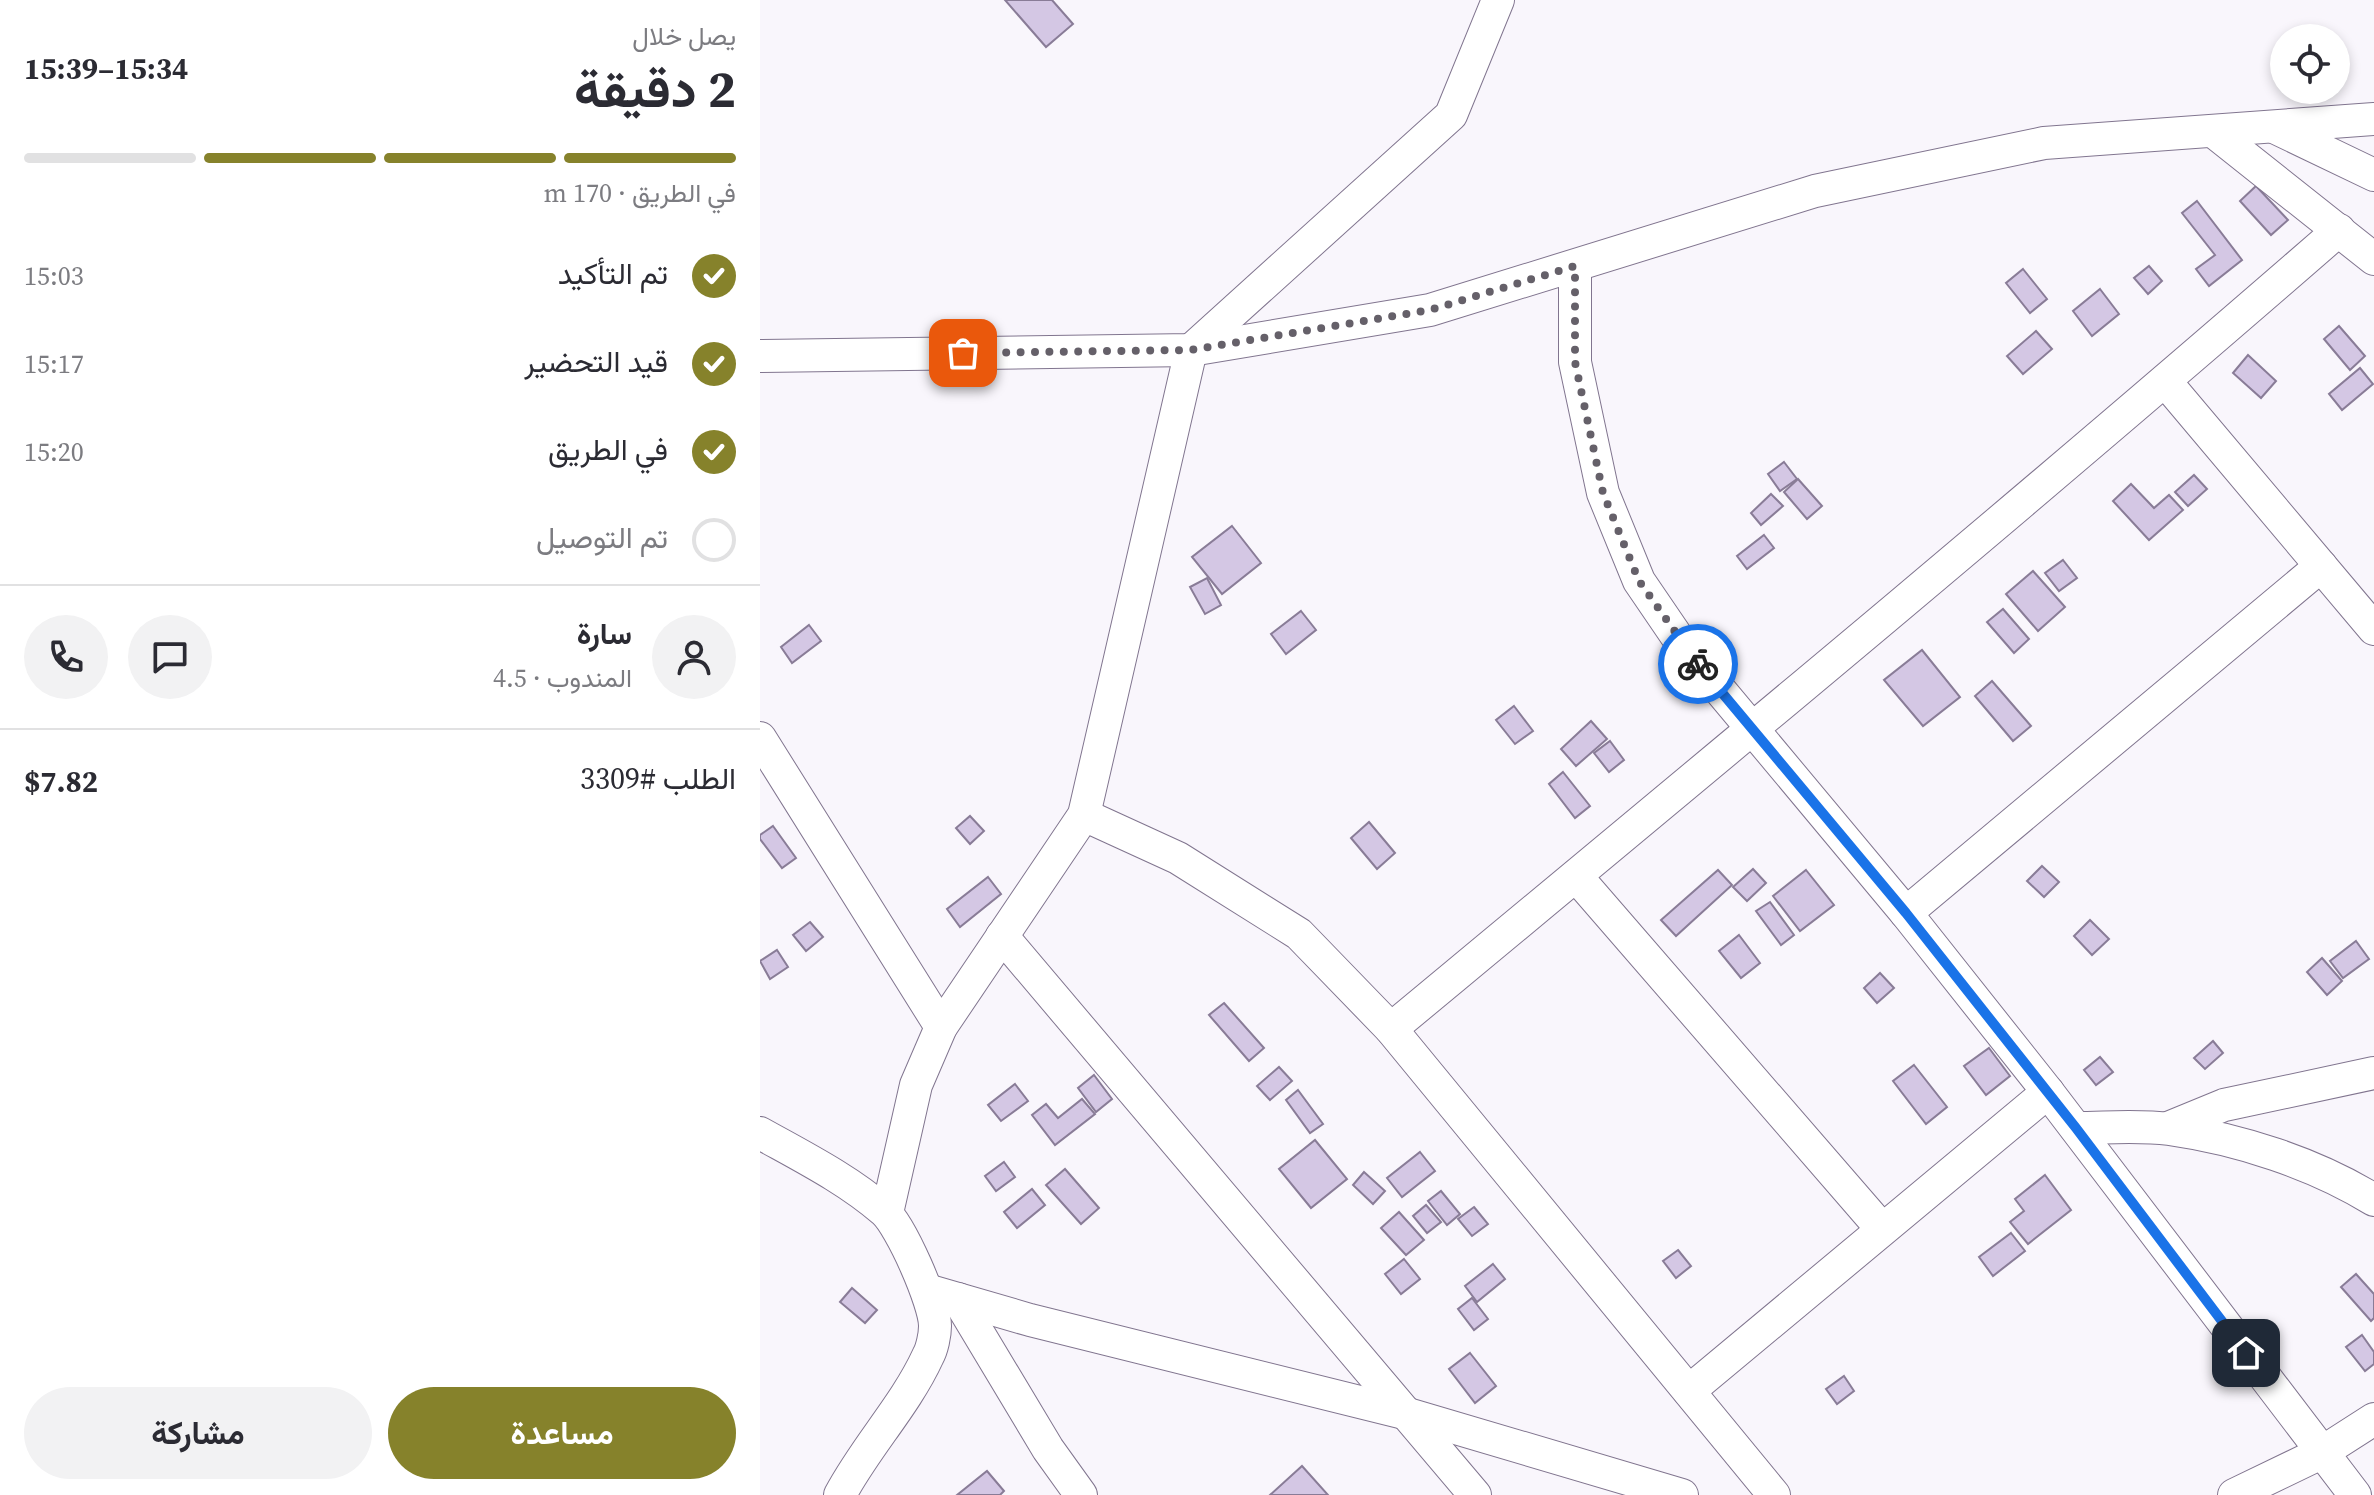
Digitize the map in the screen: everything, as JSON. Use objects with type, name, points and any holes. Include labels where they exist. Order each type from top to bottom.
[{"type":"street","points":[[887,1213],[916,1085],[941,1027],[1084,815],[1191,350],[1451,115],[1498,0]]},
{"type":"street","points":[[760,356],[1191,350],[1430,310],[1815,191],[2044,143],[2374,119]]},
{"type":"street","points":[[2273,126],[2374,175]]},
{"type":"street","points":[[2214,132],[2374,259]]},
{"type":"street","points":[[1391,1029],[1753,731],[2339,230]]},
{"type":"street","points":[[1575,266],[1575,362],[1603,493],[1639,581],[1684,647],[1906,913],[2048,1092],[2355,1495]]},
{"type":"street","points":[[2165,381],[2374,629]]},
{"type":"street","points":[[1906,913],[2321,566]]},
{"type":"street","points":[[760,738],[941,1027]]},
{"type":"street","points":[[1084,815],[1178,858],[1299,934],[1391,1029],[1774,1495]]},
{"type":"street","points":[[1576,876],[1882,1229]]},
{"type":"street","points":[[1002,936],[1475,1495]]},
{"type":"street","points":[[2168,1128],[2224,1105],[2374,1073]]},
{"type":"street","points":[[1689,1391],[2048,1092]]},
{"type":"street","points":[[2076,1128],[2168,1128],[2254,1147],[2344,1181],[2374,1200]]},
{"type":"street","points":[[760,1133],[833,1173],[887,1213],[927,1290],[935,1326],[929,1354],[899,1406],[856,1465],[840,1495]]},
{"type":"street","points":[[927,1290],[1030,1320],[1408,1414],[1682,1495]]},
{"type":"street","points":[[958,1299],[1048,1449],[1081,1495]]},
{"type":"street","points":[[2234,1495],[2321,1453],[2374,1419]]},
{"type":"building","points":[[1005,0],[1052,0],[1073,24],[1046,47]]},
{"type":"building","points":[[2256,186],[2288,220],[2271,235],[2240,201]]},
{"type":"building","points":[[2197,201],[2242,260],[2209,286],[2196,269],[2215,255],[2182,213]]},
{"type":"building","points":[[2149,266],[2162,281],[2148,294],[2134,278]]},
{"type":"building","points":[[2023,269],[2047,299],[2030,313],[2006,283]]},
{"type":"building","points":[[2100,289],[2119,314],[2092,336],[2073,311]]},
{"type":"building","points":[[2339,326],[2365,356],[2350,370],[2324,339]]},
{"type":"building","points":[[2036,331],[2052,349],[2023,374],[2007,356]]},
{"type":"building","points":[[2248,355],[2276,381],[2261,398],[2233,373]]},
{"type":"building","points":[[2360,368],[2373,384],[2342,410],[2329,394]]},
{"type":"building","points":[[1784,462],[1797,479],[1780,491],[1768,474]]},
{"type":"building","points":[[2194,475],[2207,489],[2188,506],[2175,492]]},
{"type":"building","points":[[1798,479],[1822,506],[1807,519],[1784,492]]},
{"type":"building","points":[[2131,484],[2154,508],[2169,495],[2183,510],[2149,540],[2113,501]]},
{"type":"building","points":[[1771,494],[1783,506],[1761,525],[1751,513]]},
{"type":"building","points":[[1232,526],[1261,563],[1222,594],[1192,557]]},
{"type":"building","points":[[1764,535],[1774,548],[1747,569],[1737,556]]},
{"type":"building","points":[[2063,560],[2077,578],[2059,591],[2045,573]]},
{"type":"building","points":[[2033,571],[2065,607],[2038,631],[2006,594]]},
{"type":"building","points":[[1207,578],[1221,605],[1205,614],[1190,587]]},
{"type":"building","points":[[2003,609],[2029,639],[2014,653],[1987,622]]},
{"type":"building","points":[[1301,611],[1316,630],[1286,654],[1271,634]]},
{"type":"building","points":[[809,625],[821,641],[792,663],[781,647]]},
{"type":"building","points":[[1922,650],[1960,697],[1923,726],[1884,680]]},
{"type":"building","points":[[1992,681],[2031,726],[2013,741],[1975,696]]},
{"type":"building","points":[[1514,706],[1533,731],[1515,744],[1496,720]]},
{"type":"building","points":[[1591,721],[1607,739],[1576,766],[1561,749]]},
{"type":"building","points":[[1610,741],[1624,760],[1609,772],[1594,753]]},
{"type":"building","points":[[1563,772],[1590,806],[1575,818],[1549,784]]},
{"type":"building","points":[[970,816],[984,831],[970,844],[956,828]]},
{"type":"building","points":[[1369,822],[1395,853],[1377,869],[1351,838]]},
{"type":"building","points":[[773,826],[796,858],[782,868],[760,839],[760,835]]},
{"type":"building","points":[[2042,866],[2059,882],[2044,897],[2027,881]]},
{"type":"building","points":[[1753,869],[1766,883],[1747,901],[1733,887]]},
{"type":"building","points":[[1718,870],[1732,885],[1676,936],[1661,920]]},
{"type":"building","points":[[1806,870],[1834,905],[1800,931],[1773,896]]},
{"type":"building","points":[[988,877],[1001,894],[960,927],[947,909]]},
{"type":"building","points":[[1770,902],[1794,935],[1781,945],[1756,911]]},
{"type":"building","points":[[2090,920],[2109,939],[2092,955],[2074,936]]},
{"type":"building","points":[[810,922],[823,937],[806,951],[793,935]]},
{"type":"building","points":[[1739,935],[1760,963],[1741,978],[1719,951]]},
{"type":"building","points":[[2356,941],[2369,959],[2343,978],[2330,961]]},
{"type":"building","points":[[777,950],[788,967],[770,979],[760,961]]},
{"type":"building","points":[[2322,958],[2342,981],[2327,995],[2307,972]]},
{"type":"building","points":[[1880,973],[1894,988],[1877,1003],[1864,988]]},
{"type":"building","points":[[1224,1003],[1264,1048],[1249,1061],[1209,1015]]},
{"type":"building","points":[[2213,1041],[2223,1053],[2205,1069],[2194,1058]]},
{"type":"building","points":[[1989,1048],[2010,1076],[1986,1095],[1964,1066]]},
{"type":"building","points":[[2100,1057],[2113,1072],[2096,1085],[2084,1070]]},
{"type":"building","points":[[1914,1065],[1947,1107],[1926,1124],[1893,1081]]},
{"type":"building","points":[[1279,1067],[1292,1081],[1270,1100],[1257,1086]]},
{"type":"building","points":[[1094,1075],[1112,1099],[1096,1112],[1078,1088]]},
{"type":"building","points":[[1015,1084],[1028,1101],[1001,1121],[988,1105]]},
{"type":"building","points":[[1298,1090],[1323,1124],[1310,1133],[1286,1100]]},
{"type":"building","points":[[1082,1099],[1095,1114],[1055,1145],[1032,1115],[1046,1104],[1058,1118]]},
{"type":"building","points":[[1315,1140],[1347,1179],[1311,1208],[1279,1169]]},
{"type":"building","points":[[1420,1152],[1435,1171],[1402,1197],[1387,1178]]},
{"type":"building","points":[[1004,1162],[1015,1177],[996,1191],[985,1176]]},
{"type":"building","points":[[1065,1169],[1099,1208],[1081,1224],[1046,1185]]},
{"type":"building","points":[[1364,1172],[1385,1191],[1373,1204],[1353,1185]]},
{"type":"building","points":[[2045,1175],[2071,1210],[2028,1244],[2010,1222],[2024,1211],[2015,1199]]},
{"type":"building","points":[[1032,1189],[1045,1205],[1017,1228],[1004,1212]]},
{"type":"building","points":[[1441,1191],[1460,1214],[1447,1225],[1428,1201]]},
{"type":"building","points":[[1426,1205],[1441,1222],[1427,1233],[1413,1216]]},
{"type":"building","points":[[1474,1207],[1488,1224],[1472,1236],[1458,1219]]},
{"type":"building","points":[[1399,1212],[1424,1240],[1406,1255],[1381,1228]]},
{"type":"building","points":[[2011,1233],[2025,1251],[1993,1276],[1979,1257]]},
{"type":"building","points":[[1678,1250],[1691,1266],[1676,1278],[1663,1261]]},
{"type":"building","points":[[1404,1259],[1420,1279],[1401,1294],[1385,1274]]},
{"type":"building","points":[[1493,1264],[1505,1279],[1477,1302],[1465,1286]]},
{"type":"building","points":[[2356,1274],[2374,1294],[2374,1318],[2371,1321],[2341,1287]]},
{"type":"building","points":[[852,1288],[877,1310],[865,1323],[840,1302]]},
{"type":"building","points":[[1472,1298],[1488,1319],[1474,1330],[1458,1309]]},
{"type":"building","points":[[2362,1335],[2374,1352],[2374,1364],[2365,1371],[2346,1347]]},
{"type":"building","points":[[1470,1353],[1496,1386],[1475,1403],[1449,1369]]},
{"type":"building","points":[[1844,1376],[1854,1391],[1837,1404],[1826,1389]]},
{"type":"building","points":[[1302,1466],[1328,1495],[1270,1495]]},
{"type":"building","points":[[987,1471],[1004,1491],[1000,1495],[957,1495]]},
{"type":"way so far","points":[[963,353],[1191,350],[1430,310],[1575,266],[1575,362],[1603,493],[1639,581],[1698,664]]},
{"type":"route","points":[[1698,664],[1906,913],[2076,1128],[2246,1353]]}]
